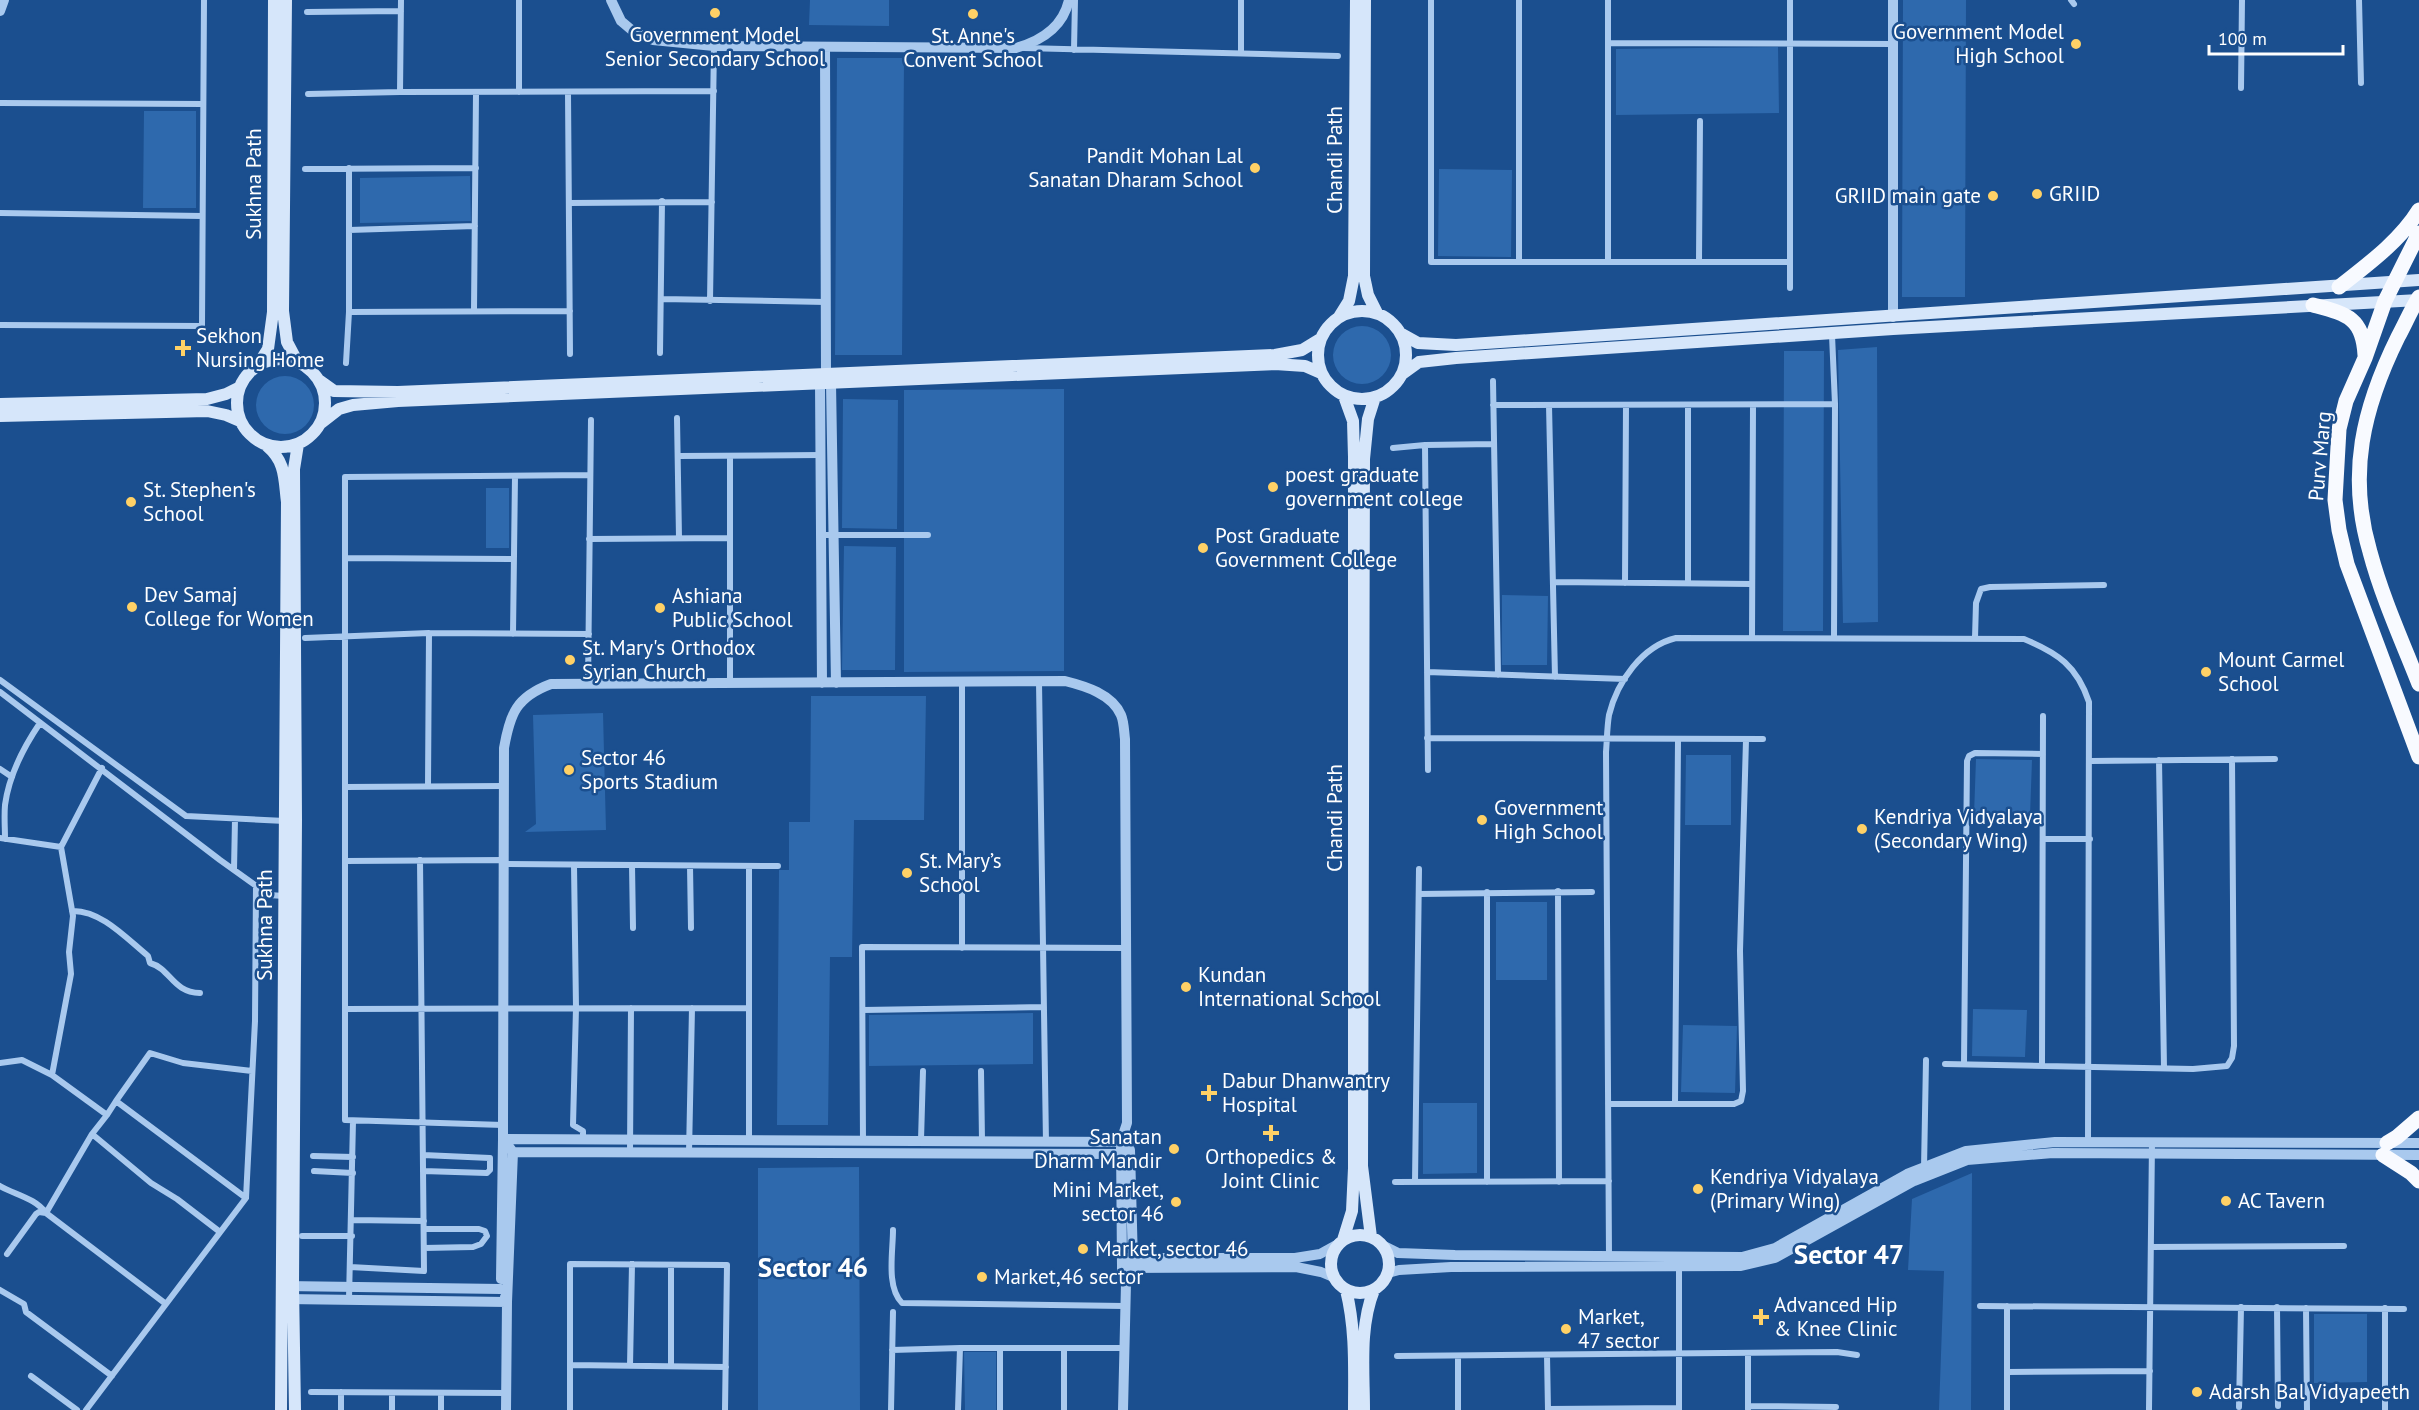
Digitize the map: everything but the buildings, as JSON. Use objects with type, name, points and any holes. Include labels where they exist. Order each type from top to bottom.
[{"type":"highway","points":[[2339,287],[2411,223],[2419,210]]},
{"type":"highway","name":"Purv Marg","points":[[2419,233],[2385,301],[2365,358],[2346,401],[2339,429],[2335,500],[2347,564],[2419,757]]},
{"type":"highway","name":"Purv Marg","points":[[2418,299],[2386,361],[2368,409],[2359,454],[2359,481],[2362,518],[2369,551],[2419,684]]},
{"type":"highway","points":[[2313,305],[2341,313],[2359,326],[2364,340],[2365,358]]},
{"type":"highway","points":[[2419,1118],[2385,1149],[2419,1181]]},
{"type":"main road","name":"Sukhna Path","points":[[258,365],[268,349],[273,312],[274,0]]},
{"type":"main road","name":"Sukhna Path","points":[[286,0],[284,311],[287,342],[297,362]]},
{"type":"main road","name":"Chandi Path","points":[[1339,317],[1349,301],[1354,276],[1356,0]]},
{"type":"main road","name":"Chandi Path","points":[[1365,0],[1364,276],[1368,295],[1377,313]]},
{"type":"main road","points":[[1400,333],[1418,343],[1456,345],[2419,280]]},
{"type":"main road","points":[[1401,375],[1406,353],[1400,333],[1394,324],[1377,313],[1362,310],[1339,317],[1328,326],[1320,339],[1317,356],[1321,373],[1330,386],[1344,396],[1356,399],[1375,397],[1390,389],[1401,375],[1419,362],[1456,358],[2418,299]]},
{"type":"main road","points":[[1320,339],[1302,350],[1275,355],[826,380],[398,400],[339,409],[321,423],[309,438],[283,448],[267,446],[251,436],[240,421],[236,404],[240,387],[247,375],[258,365],[281,359],[297,362],[314,373],[320,381],[334,391],[342,392],[826,380],[1275,364],[1305,366],[1321,373]]},
{"type":"main road","points":[[320,381],[326,402],[321,423]]},
{"type":"main road","points":[[0,404],[207,399],[240,387]]},
{"type":"main road","name":"Chandi Path","points":[[1340,1242],[1352,1211],[1354,1168],[1353,421],[1344,396]]},
{"type":"main road","name":"Chandi Path","points":[[1371,1237],[1362,1166],[1364,471],[1368,419],[1375,397]]},
{"type":"main road","points":[[0,416],[207,411],[240,421]]},
{"type":"main road","name":"Sukhna Path","points":[[281,1410],[287,1292],[297,819],[294,469],[298,444]]},
{"type":"main road","name":"Sukhna Path","points":[[267,446],[278,455],[281,463],[287,502],[285,821],[287,1292],[295,1410]]},
{"type":"main road","points":[[1359,1234],[1371,1237],[1384,1246],[1389,1263],[1388,1273],[1382,1284],[1374,1290],[1361,1294],[1346,1290],[1333,1277],[1330,1265],[1332,1254],[1340,1242],[1359,1234]]},
{"type":"main road","points":[[1346,1290],[1351,1310],[1354,1349],[1354,1410]]},
{"type":"main road","points":[[1364,1410],[1367,1306],[1374,1290]]},
{"type":"street","points":[[0,11],[4,0]]},
{"type":"street","points":[[0,325],[202,326],[204,0]]},
{"type":"street","points":[[400,92],[401,0]]},
{"type":"street","points":[[519,0],[519,92]]},
{"type":"street","points":[[611,0],[621,21],[634,32],[653,40],[714,46],[1016,48],[1338,56]]},
{"type":"street","points":[[1016,48],[1035,42],[1049,33],[1066,13],[1069,0]]},
{"type":"street","points":[[1074,50],[1075,0]]},
{"type":"street","points":[[1241,0],[1241,53]]},
{"type":"street","points":[[1431,0],[1431,262],[1790,262]]},
{"type":"street","points":[[1519,0],[1519,262]]},
{"type":"street","points":[[1608,0],[1608,262]]},
{"type":"street","points":[[1790,0],[1790,288]]},
{"type":"street","points":[[1893,0],[1893,317]]},
{"type":"street","points":[[2241,87],[2242,0]]},
{"type":"street","points":[[2359,0],[2361,83]]},
{"type":"street","points":[[307,12],[401,11]]},
{"type":"street","points":[[1608,43],[1893,44]]},
{"type":"street","points":[[711,301],[714,46]]},
{"type":"street","points":[[825,47],[826,380],[832,455],[836,683]]},
{"type":"street","points":[[308,94],[714,91]]},
{"type":"street","points":[[474,311],[476,93]]},
{"type":"street","points":[[568,93],[570,354]]},
{"type":"street","points":[[0,103],[204,104]]},
{"type":"street","points":[[1699,262],[1700,121]]},
{"type":"street","points":[[346,363],[349,312],[349,168]]},
{"type":"street","points":[[305,169],[476,168]]},
{"type":"street","points":[[660,353],[662,201]]},
{"type":"street","points":[[569,203],[712,202]]},
{"type":"street","points":[[0,213],[202,216]]},
{"type":"street","points":[[349,230],[475,226]]},
{"type":"street","points":[[661,299],[826,302]]},
{"type":"street","points":[[349,312],[570,311]]},
{"type":"street","points":[[1832,335],[1835,404],[1834,638]]},
{"type":"street","points":[[822,683],[820,455],[826,380]]},
{"type":"street","points":[[1493,381],[1497,675]]},
{"type":"street","points":[[1493,405],[1835,404]]},
{"type":"street","points":[[1550,405],[1555,677]]},
{"type":"street","points":[[1625,583],[1626,405]]},
{"type":"street","points":[[1688,405],[1688,583]]},
{"type":"street","points":[[1752,638],[1753,405]]},
{"type":"street","points":[[677,418],[679,538]]},
{"type":"street","points":[[588,684],[591,420]]},
{"type":"street","points":[[1393,448],[1494,444]]},
{"type":"street","points":[[1425,446],[1428,770]]},
{"type":"street","points":[[678,456],[832,455]]},
{"type":"street","points":[[730,456],[730,683]]},
{"type":"street","points":[[502,1125],[345,1120],[345,477],[589,475]]},
{"type":"street","points":[[513,634],[515,476]]},
{"type":"street","points":[[821,535],[928,535]]},
{"type":"street","points":[[589,539],[730,538]]},
{"type":"street","points":[[345,558],[514,559]]},
{"type":"street","points":[[1553,582],[1752,584]]},
{"type":"street","points":[[1975,638],[1976,603],[1981,589],[1990,586],[2104,585]]},
{"type":"street","points":[[305,638],[429,633],[589,634]]},
{"type":"street","points":[[428,786],[429,633]]},
{"type":"street","points":[[1609,1261],[1607,740],[1609,715],[1625,679],[1639,660],[1665,641],[1676,638],[2024,639],[2046,648],[2068,664],[2082,681],[2089,702],[2091,761],[2088,1147]]},
{"type":"street","points":[[1427,672],[1625,679]]},
{"type":"street","points":[[0,680],[186,816],[285,821]]},
{"type":"street","points":[[507,1302],[501,1289],[504,748],[509,723],[518,706],[532,691],[551,684],[1065,681],[1086,686],[1107,698],[1121,716],[1125,739],[1127,1263],[1124,1306],[1123,1410]]},
{"type":"street","points":[[962,682],[962,948]]},
{"type":"street","points":[[1039,682],[1046,1154]]},
{"type":"street","points":[[0,692],[234,870],[269,895],[285,896]]},
{"type":"street","points":[[2042,1065],[2043,716]]},
{"type":"street","points":[[40,723],[21,753],[12,777],[5,803],[2,839],[61,847]]},
{"type":"street","points":[[1427,738],[1763,740]]},
{"type":"street","points":[[1608,1104],[1738,1103],[1742,1096],[1740,951],[1746,740]]},
{"type":"street","points":[[1675,1104],[1678,741]]},
{"type":"street","points":[[1964,1064],[1967,761],[1969,756],[1975,753],[2043,754]]},
{"type":"street","points":[[1945,1064],[2164,1068],[2227,1066],[2232,1058],[2232,759]]},
{"type":"street","points":[[2091,761],[2275,759]]},
{"type":"street","points":[[2159,760],[2164,1068]]},
{"type":"street","points":[[52,1075],[71,974],[69,952],[72,911],[61,847],[102,768]]},
{"type":"street","points":[[0,769],[12,777]]},
{"type":"street","points":[[345,787],[504,786]]},
{"type":"street","points":[[234,870],[235,819]]},
{"type":"street","points":[[2043,839],[2090,839]]},
{"type":"street","points":[[345,861],[420,860],[574,865],[778,866]]},
{"type":"street","points":[[350,1267],[424,1271],[420,860]]},
{"type":"street","points":[[574,865],[576,1008],[573,1125],[583,1131],[584,1139]]},
{"type":"street","points":[[632,865],[633,928]]},
{"type":"street","points":[[690,866],[691,928]]},
{"type":"street","points":[[749,866],[749,1153]]},
{"type":"street","points":[[1415,1182],[1419,869]]},
{"type":"street","points":[[86,1410],[246,1198],[252,1071],[256,885]]},
{"type":"street","points":[[1558,891],[1559,1182]]},
{"type":"street","points":[[1487,892],[1487,1182]]},
{"type":"street","points":[[1419,894],[1592,892]]},
{"type":"street","points":[[72,911],[90,913],[102,919],[148,956],[150,963],[160,968],[175,983],[188,992],[200,993]]},
{"type":"street","points":[[863,1153],[862,947],[1126,948]]},
{"type":"street","points":[[863,1010],[1044,1007]]},
{"type":"street","points":[[630,1153],[631,1008]]},
{"type":"street","points":[[689,1153],[692,1008]]},
{"type":"street","points":[[345,1009],[749,1008]]},
{"type":"street","points":[[46,1213],[92,1134],[150,1053],[183,1063],[252,1071]]},
{"type":"street","points":[[0,1063],[22,1060],[52,1075],[107,1115]]},
{"type":"street","points":[[1924,1172],[1926,1060]]},
{"type":"street","points":[[921,1140],[923,1071]]},
{"type":"street","points":[[981,1071],[982,1140]]},
{"type":"street","points":[[116,1101],[246,1198]]},
{"type":"street","points":[[349,1299],[353,1121]]},
{"type":"street","points":[[92,1134],[151,1183],[177,1199],[220,1232]]},
{"type":"street","points":[[503,1138],[1125,1141]]},
{"type":"street","points":[[503,1138],[513,1152],[507,1302],[506,1410]]},
{"type":"street","points":[[1384,1246],[1398,1253],[1409,1254],[1609,1261],[1679,1261],[1742,1257],[1775,1248],[1907,1174],[1924,1172],[1966,1151],[2055,1142],[2152,1154],[2385,1149],[2419,1143]]},
{"type":"street","points":[[2088,1147],[2152,1142],[2385,1149],[2419,1155]]},
{"type":"street","points":[[2149,1410],[2152,1142]]},
{"type":"street","points":[[513,1152],[1125,1154]]},
{"type":"street","points":[[423,1155],[490,1158],[491,1163],[487,1173],[423,1171]]},
{"type":"street","points":[[313,1156],[353,1157]]},
{"type":"street","points":[[314,1171],[353,1173]]},
{"type":"street","points":[[1395,1182],[1609,1181]]},
{"type":"street","points":[[0,1186],[13,1194],[29,1198],[166,1304]]},
{"type":"street","points":[[7,1254],[36,1214],[46,1213]]},
{"type":"street","points":[[352,1220],[424,1221]]},
{"type":"street","points":[[424,1229],[479,1228],[485,1231],[487,1236],[480,1244],[473,1247],[424,1248]]},
{"type":"street","points":[[893,1230],[893,1287],[896,1298],[902,1304],[1124,1306]]},
{"type":"street","points":[[302,1236],[352,1236]]},
{"type":"street","points":[[1127,1263],[1295,1258],[1320,1254],[1340,1242]]},
{"type":"street","points":[[2151,1247],[2344,1246]]},
{"type":"street","points":[[1388,1273],[1399,1270],[1451,1267],[1609,1261]]},
{"type":"street","points":[[1547,1355],[1548,1409],[1679,1409],[1679,1261]]},
{"type":"street","points":[[1127,1263],[1296,1267],[1333,1277]]},
{"type":"street","points":[[570,1410],[570,1264],[727,1265],[725,1410]]},
{"type":"street","points":[[630,1366],[632,1264]]},
{"type":"street","points":[[671,1265],[671,1366]]},
{"type":"street","points":[[287,1292],[350,1287],[501,1289]]},
{"type":"street","points":[[0,1290],[24,1304],[26,1312],[43,1327],[112,1376]]},
{"type":"street","points":[[287,1292],[349,1299],[507,1302]]},
{"type":"street","points":[[1980,1306],[2404,1309]]},
{"type":"street","points":[[2007,1306],[2007,1410]]},
{"type":"street","points":[[2239,1407],[2241,1307]]},
{"type":"street","points":[[2277,1307],[2278,1406]]},
{"type":"street","points":[[2306,1308],[2307,1410]]},
{"type":"street","points":[[2385,1308],[2385,1410]]},
{"type":"street","points":[[891,1410],[893,1312]]},
{"type":"street","points":[[958,1410],[960,1348]]},
{"type":"street","points":[[1000,1348],[1000,1410]]},
{"type":"street","points":[[1064,1348],[1064,1410]]},
{"type":"street","points":[[892,1350],[1123,1348]]},
{"type":"street","points":[[1396,1356],[1837,1352],[1857,1354]]},
{"type":"street","points":[[1748,1354],[1748,1408],[1836,1407]]},
{"type":"street","points":[[1458,1356],[1458,1410]]},
{"type":"street","points":[[570,1365],[726,1367]]},
{"type":"street","points":[[2007,1371],[2150,1371]]},
{"type":"street","points":[[31,1376],[77,1410]]},
{"type":"street","points":[[311,1392],[507,1393]]},
{"type":"street","points":[[341,1392],[341,1410]]},
{"type":"street","points":[[392,1394],[392,1410]]},
{"type":"street","points":[[441,1394],[441,1410]]},
{"type":"shaded area","points":[[810,0],[889,0],[889,26],[809,25]]},
{"type":"shaded area","points":[[1903,0],[1966,0],[1965,297],[1902,297]]},
{"type":"shaded area","points":[[1778,47],[1779,113],[1616,115],[1616,49]]},
{"type":"shaded area","points":[[837,58],[904,58],[902,355],[835,355]]},
{"type":"shaded area","points":[[144,111],[196,111],[196,208],[143,208]]},
{"type":"shaded area","points":[[1439,169],[1512,170],[1511,257],[1438,256]]},
{"type":"shaded area","points":[[470,176],[471,221],[360,223],[360,178]]},
{"type":"shaded area","points":[[1356,326],[1368,326],[1383,334],[1391,349],[1391,361],[1383,376],[1368,384],[1356,384],[1341,376],[1333,361],[1333,349],[1341,334]]},
{"type":"shaded area","points":[[1877,347],[1878,622],[1843,623],[1838,350]]},
{"type":"shaded area","points":[[1784,351],[1824,351],[1823,631],[1783,631]]},
{"type":"shaded area","points":[[279,376],[291,376],[306,384],[314,399],[314,411],[306,426],[291,434],[279,434],[264,426],[256,411],[256,399],[264,384]]},
{"type":"shaded area","points":[[1064,389],[1064,671],[904,672],[904,390]]},
{"type":"shaded area","points":[[843,399],[898,400],[897,529],[842,528]]},
{"type":"shaded area","points":[[486,488],[509,488],[509,548],[486,548]]},
{"type":"shaded area","points":[[844,546],[896,547],[895,670],[842,670]]},
{"type":"shaded area","points":[[1502,595],[1548,596],[1547,665],[1502,665]]},
{"type":"shaded area","points":[[811,696],[926,696],[924,820],[854,820],[852,957],[830,957],[828,1125],[777,1125],[779,870],[789,870],[789,822],[810,822]]},
{"type":"shaded area","name":"Sector 46 Sports Stadium","points":[[603,713],[606,830],[525,832],[536,824],[533,715]]},
{"type":"shaded area","points":[[1686,755],[1731,755],[1731,825],[1685,825]]},
{"type":"shaded area","points":[[1976,759],[2032,760],[2030,816],[1974,815]]},
{"type":"shaded area","points":[[1496,902],[1547,902],[1547,980],[1496,980]]},
{"type":"shaded area","points":[[1973,1009],[2027,1010],[2025,1057],[1972,1056]]},
{"type":"shaded area","points":[[1033,1013],[1033,1064],[869,1066],[869,1015]]},
{"type":"shaded area","points":[[1683,1025],[1737,1026],[1735,1093],[1681,1092]]},
{"type":"shaded area","points":[[1423,1103],[1477,1103],[1477,1173],[1423,1174]]},
{"type":"shaded area","points":[[859,1167],[860,1410],[758,1410],[758,1168]]},
{"type":"shaded area","points":[[1972,1173],[1971,1410],[1939,1410],[1944,1271],[1908,1270],[1912,1199]]},
{"type":"shaded area","points":[[2314,1314],[2367,1314],[2367,1382],[2314,1383]]},
{"type":"shaded area","points":[[964,1352],[996,1352],[996,1410],[965,1410]]},
{"type":"place","name":"Government Model Senior Secondary School","points":[[715,13]]},
{"type":"place","name":"St. Anne's Convent School","points":[[973,14]]},
{"type":"place","name":"Government Model High School","points":[[2076,44]]},
{"type":"place","name":"Pandit Mohan Lal Sanatan Dharam School","points":[[1255,168]]},
{"type":"place","name":"GRIID","points":[[2037,194]]},
{"type":"place","name":"GRIID main gate","points":[[1993,196]]},
{"type":"place","name":"Sekhon Nursing Home","points":[[183,348]]},
{"type":"place","name":"poest graduate government college","points":[[1273,487]]},
{"type":"place","name":"St. Stephen's School","points":[[131,502]]},
{"type":"place","name":"Post Graduate Government College","points":[[1203,548]]},
{"type":"place","name":"Dev Samaj College for Women","points":[[132,607]]},
{"type":"place","name":"Ashiana Public School","points":[[660,608]]},
{"type":"place","name":"St. Mary's Orthodox Syrian Church","points":[[570,660]]},
{"type":"place","name":"Mount Carmel School","points":[[2206,672]]},
{"type":"place","name":"Sector 46 Sports Stadium","points":[[569,770]]},
{"type":"place","name":"Government High School","points":[[1482,820]]},
{"type":"place","name":"Kendriya Vidyalaya (Secondary Wing)","points":[[1862,829]]},
{"type":"place","name":"St. Mary’s School","points":[[907,873]]},
{"type":"place","name":"Kundan International School","points":[[1186,987]]},
{"type":"place","name":"Dabur Dhanwantry Hospital","points":[[1209,1093]]},
{"type":"place","name":"Orthopedics & Joint Clinic","points":[[1271,1133]]},
{"type":"place","name":"Sanatan Dharm Mandir","points":[[1174,1149]]},
{"type":"place","name":"Kendriya Vidyalaya (Primary Wing)","points":[[1698,1189]]},
{"type":"place","name":"AC Tavern","points":[[2226,1201]]},
{"type":"place","name":"Mini Market, sector 46","points":[[1176,1202]]},
{"type":"place","name":"Market, sector 46","points":[[1083,1249]]},
{"type":"place","name":"Market,46 sector","points":[[982,1277]]},
{"type":"place","name":"Advanced Hip & Knee Clinic","points":[[1761,1317]]},
{"type":"place","name":"Market, 47 sector","points":[[1566,1329]]},
{"type":"place","name":"Adarsh Bal Vidyapeeth","points":[[2197,1392]]},
{"type":"district","name":"Sector 47","points":[[1849,1255]]},
{"type":"district","name":"Sector 46","points":[[813,1268]]}]
